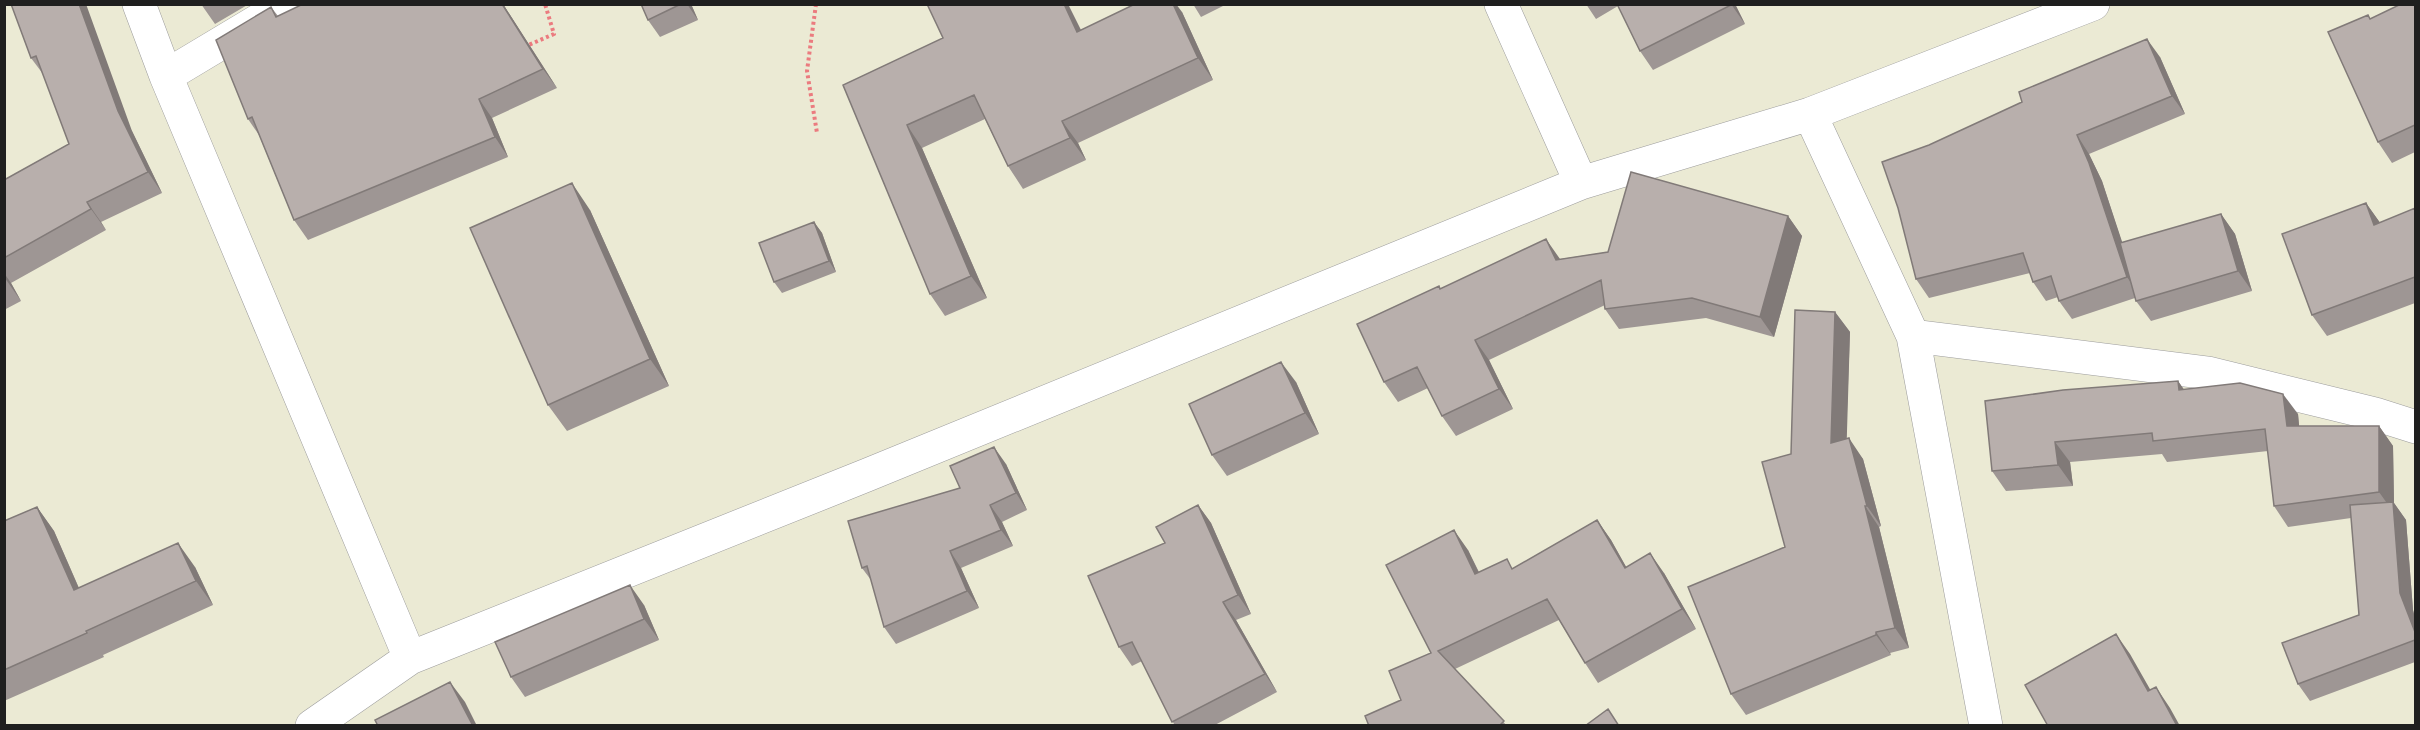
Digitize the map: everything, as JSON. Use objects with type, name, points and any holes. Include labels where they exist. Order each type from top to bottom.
[{"type":"street","points":[[139,4],[166,76],[410,658]]},
{"type":"street","points":[[166,76],[286,4]]},
{"type":"street","points":[[1501,4],[1581,183]]},
{"type":"street","points":[[312,726],[410,658],[867,475],[1581,183],[1810,114],[2093,4]]},
{"type":"street","points":[[1810,114],[1913,336],[1986,726]]},
{"type":"street","points":[[1913,336],[2208,373],[2375,414],[2415,427]]},
{"type":"path","points":[[514,52],[554,34],[545,4]]},
{"type":"path","points":[[816,4],[807,71],[817,133]]},
{"type":"green space","points":[[5,5],[2415,5],[2415,725],[5,725]]},
{"type":"building","points":[[11,4],[79,4],[118,111],[148,172],[87,202],[91,209],[4,258],[4,180],[69,144],[36,56],[31,58]]},
{"type":"building","points":[[303,4],[502,4],[543,69],[479,99],[495,137],[294,220],[252,117],[248,119],[216,40],[271,7],[276,17]]},
{"type":"building","points":[[641,4],[681,4],[648,20]]},
{"type":"building","points":[[927,4],[1064,4],[1077,32],[1135,4],[1173,4],[1198,58],[1062,121],[1070,138],[1008,166],[974,95],[907,125],[971,276],[930,294],[843,85],[943,38]]},
{"type":"building","points":[[1617,4],[1731,4],[1731,5],[1640,51]]},
{"type":"building","points":[[2401,4],[2415,4],[2415,125],[2378,142],[2328,32],[2368,15],[2370,19]]},
{"type":"building","points":[[2147,39],[2172,96],[2077,135],[2089,163],[2127,277],[2059,301],[2051,276],[2033,282],[2023,253],[1916,279],[1898,208],[1882,162],[1929,145],[2022,102],[2019,92]]},
{"type":"building","points":[[1631,172],[1788,216],[1760,317],[1692,298],[1605,309],[1601,280],[1475,340],[1499,389],[1442,416],[1417,367],[1384,382],[1357,324],[1439,286],[1440,289],[1546,239],[1556,260],[1608,252]]},
{"type":"building","points":[[572,183],[650,359],[548,405],[470,228]]},
{"type":"building","points":[[2366,203],[2374,225],[2415,208],[2415,277],[2312,315],[2282,234]]},
{"type":"building","points":[[2221,214],[2238,271],[2136,301],[2120,243]]},
{"type":"building","points":[[814,222],[829,261],[774,282],[759,243]]},
{"type":"building","points":[[1795,310],[1835,312],[1831,443],[1849,438],[1895,628],[1876,632],[1876,635],[1731,694],[1688,587],[1785,547],[1762,462],[1791,454]]},
{"type":"building","points":[[1281,362],[1305,413],[1212,455],[1189,404]]},
{"type":"building","points":[[2178,381],[2179,390],[2240,383],[2283,394],[2287,426],[2379,426],[2379,492],[2274,506],[2265,429],[2153,441],[2152,433],[2055,442],[2058,465],[1992,471],[1985,401],[2063,390]]},
{"type":"building","points":[[994,447],[1016,493],[990,505],[1001,530],[950,551],[967,591],[884,627],[867,566],[862,568],[848,521],[960,488],[950,466]]},
{"type":"building","points":[[2393,502],[2400,593],[2415,632],[2415,640],[2298,684],[2282,643],[2359,615],[2350,505]]},
{"type":"building","points":[[1198,505],[1238,595],[1223,602],[1265,674],[1172,722],[1132,642],[1119,647],[1088,576],[1165,543],[1156,527]]},
{"type":"building","points":[[37,507],[74,590],[178,543],[196,581],[4,670],[4,521]]},
{"type":"building","points":[[1597,520],[1625,568],[1650,553],[1682,609],[1585,663],[1547,599],[1438,651],[1504,721],[1499,726],[1369,726],[1365,716],[1401,700],[1389,671],[1431,653],[1386,565],[1454,530],[1475,574],[1507,559],[1512,569]]},
{"type":"building","points":[[630,585],[644,619],[511,677],[495,642]]},
{"type":"building","points":[[2116,634],[2148,691],[2156,687],[2177,726],[2048,726],[2025,685]]},
{"type":"building","points":[[450,682],[473,726],[378,726],[375,720]]},
{"type":"building","points":[[1608,709],[1619,726],[1585,726]]}]
